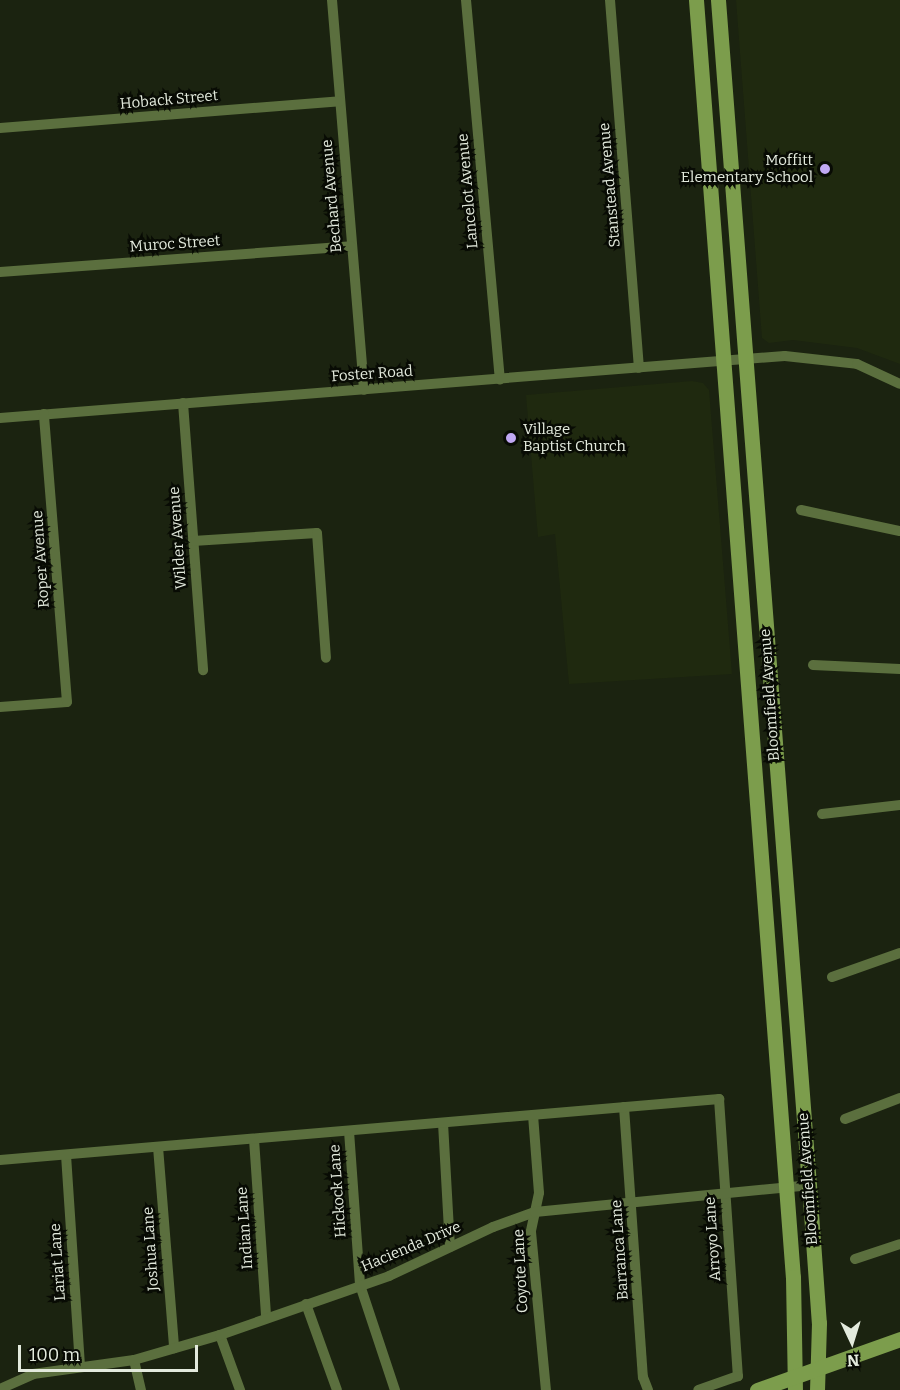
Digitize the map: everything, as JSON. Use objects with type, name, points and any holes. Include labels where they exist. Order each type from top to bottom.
[{"type":"main road","name":"Bloomfield Avenue","points":[[696,0],[748,665],[785,1187],[796,1383]]},
{"type":"main road","name":"Bloomfield Avenue","points":[[718,0],[767,663],[809,1185],[819,1367],[817,1390]]},
{"type":"main road","points":[[715,224],[735,222]]},
{"type":"main road","points":[[735,501],[756,501]]},
{"type":"main road","points":[[748,665],[767,663]]},
{"type":"main road","points":[[777,1080],[801,1079]]},
{"type":"main road","points":[[757,1390],[796,1383],[819,1367],[900,1339]]},
{"type":"street","name":"Bechard Avenue","points":[[332,0],[364,390]]},
{"type":"street","name":"Lancelot Avenue","points":[[466,0],[500,379]]},
{"type":"street","name":"Stanstead Avenue","points":[[610,0],[639,368]]},
{"type":"street","name":"Hoback Street","points":[[0,128],[340,101]]},
{"type":"street","name":"Muroc Street","points":[[0,272],[351,246]]},
{"type":"street","name":"Foster Road","points":[[0,418],[785,356],[857,364],[900,384]]},
{"type":"street","name":"Wilder Avenue","points":[[183,403],[203,670]]},
{"type":"street","name":"Roper Avenue","points":[[0,707],[67,702],[44,414]]},
{"type":"street","points":[[801,510],[900,531]]},
{"type":"street","points":[[193,541],[317,533],[326,658]]},
{"type":"street","points":[[813,664],[900,669]]},
{"type":"street","points":[[822,814],[900,805]]},
{"type":"street","points":[[832,977],[900,953]]},
{"type":"street","points":[[845,1119],[900,1098]]},
{"type":"street","name":"Arroyo Lane","points":[[624,1107],[719,1099],[738,1376],[698,1390]]},
{"type":"street","points":[[0,1160],[624,1107]]},
{"type":"street","name":"Barranca Lane","points":[[624,1107],[643,1377],[648,1390]]},
{"type":"street","name":"Coyote Lane","points":[[533,1115],[539,1193],[531,1232],[546,1390]]},
{"type":"street","points":[[443,1123],[450,1247]]},
{"type":"street","name":"Hickock Lane","points":[[349,1131],[360,1285],[395,1390]]},
{"type":"street","name":"Indian Lane","points":[[254,1139],[266,1316]]},
{"type":"street","name":"Joshua Lane","points":[[158,1147],[174,1348]]},
{"type":"street","name":"Lariat Lane","points":[[66,1155],[80,1366]]},
{"type":"street","name":"Hacienda Drive","points":[[0,1389],[33,1374],[134,1360],[220,1335],[266,1316],[390,1276],[450,1247],[535,1212],[809,1185]]},
{"type":"street","points":[[855,1259],[900,1244]]},
{"type":"street","points":[[306,1304],[337,1390]]},
{"type":"street","points":[[220,1335],[240,1390]]},
{"type":"street","points":[[134,1360],[141,1390]]},
{"type":"shaded area","name":"Moffitt Elementary School","points":[[736,0],[900,0],[900,364],[857,348],[793,340],[769,343],[762,338]]},
{"type":"shaded area","points":[[692,381],[703,383],[709,390],[732,674],[569,684],[555,534],[538,537],[526,395]]},
{"type":"place","name":"Moffitt Elementary School","points":[[825,169]]},
{"type":"place","name":"Village Baptist Church","points":[[511,438]]}]
